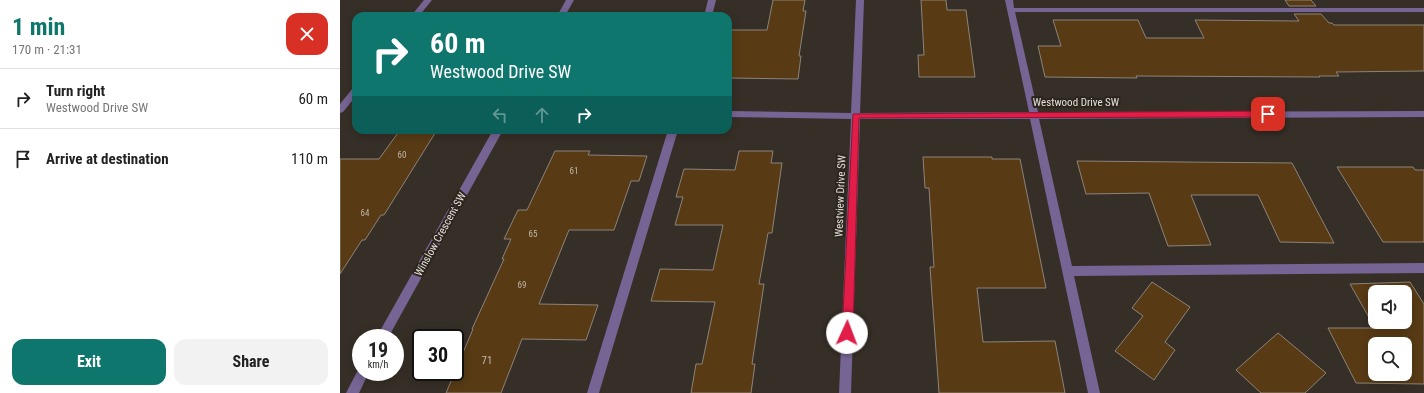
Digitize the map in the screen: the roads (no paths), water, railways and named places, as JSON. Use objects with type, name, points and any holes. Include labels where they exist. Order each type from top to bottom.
[{"type":"street","points":[[418,12],[428,0]]},
{"type":"street","points":[[563,12],[570,0]]},
{"type":"street","points":[[709,12],[712,0]]},
{"type":"street","name":"Westview Drive SW","points":[[845,393],[860,0]]},
{"type":"street","points":[[1094,393],[1011,5],[1424,10]]},
{"type":"street","points":[[340,110],[352,95]]},
{"type":"street","name":"Westwood Drive SW","points":[[732,114],[855,116],[1034,114],[1424,114]]},
{"type":"street","name":"Winslow Crescent SW","points":[[387,329],[496,134]]},
{"type":"street","points":[[593,393],[672,134]]},
{"type":"street","points":[[1067,271],[1424,268]]},
{"type":"street","points":[[352,393],[358,381]]}]
